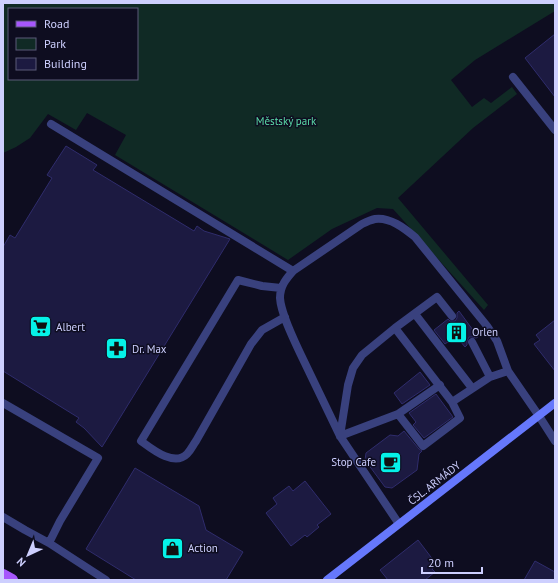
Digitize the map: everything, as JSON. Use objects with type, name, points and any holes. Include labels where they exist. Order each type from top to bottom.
[{"type":"main road","name":"ČSL. ARMÁDY","points":[[327,580],[555,403]]},
{"type":"main road","points":[[3,575],[12,580]]},
{"type":"lane","points":[[513,77],[555,130]]},
{"type":"lane","points":[[51,124],[293,271]]},
{"type":"lane","points":[[399,524],[340,436],[290,332],[280,298],[281,288],[293,271],[362,224],[374,219],[385,219],[395,223],[415,237],[487,326],[497,341],[508,372],[539,416],[555,442]]},
{"type":"lane","points":[[281,288],[262,286],[238,280],[141,441],[158,453],[167,457],[177,459],[186,455],[196,441],[251,344],[262,330],[285,317]]},
{"type":"lane","points":[[340,436],[348,385],[353,368],[362,355],[437,297],[452,316]]},
{"type":"lane","points":[[415,314],[472,388]]},
{"type":"lane","points":[[395,328],[440,385],[452,402],[460,418],[423,446],[398,414]]},
{"type":"lane","points":[[472,342],[490,377]]},
{"type":"lane","points":[[452,402],[490,377],[508,372]]},
{"type":"lane","points":[[340,436],[398,414],[440,385]]},
{"type":"lane","points":[[3,403],[98,458],[60,521],[49,543]]},
{"type":"lane","points":[[3,516],[49,543],[106,580]]},
{"type":"green space","name":"Městský park","points":[[3,3],[555,3],[555,11],[475,60],[451,80],[472,107],[484,98],[491,103],[512,87],[517,94],[473,128],[398,198],[488,305],[484,310],[393,209],[377,208],[332,229],[288,260],[115,155],[126,135],[87,113],[76,130],[48,114],[30,138],[3,153]]},
{"type":"building","points":[[555,34],[555,97],[525,58]]},
{"type":"building","points":[[66,146],[97,165],[93,170],[194,231],[197,226],[204,231],[230,239],[102,447],[84,428],[76,422],[79,418],[3,371],[3,247],[10,235],[15,238],[52,178],[47,175]]},
{"type":"building","name":"Orlen","points":[[459,311],[478,337],[469,337],[465,347],[456,336],[445,344],[434,330],[448,319],[450,321],[455,321]]},
{"type":"building","points":[[555,320],[555,371],[534,344],[540,340],[536,335]]},
{"type":"building","points":[[420,372],[430,385],[402,404],[394,393]]},
{"type":"building","points":[[436,394],[453,417],[424,438],[413,425],[416,422],[409,413]]},
{"type":"building","name":"Stop Cafe","points":[[404,431],[422,451],[419,454],[417,470],[392,488],[385,487],[365,460],[366,453],[390,435],[398,436]]},
{"type":"building","points":[[135,468],[199,506],[206,530],[243,552],[226,580],[136,580],[86,549]]},
{"type":"building","points":[[305,481],[331,514],[317,525],[319,527],[307,537],[305,535],[291,546],[266,513],[277,504],[273,498],[289,486],[293,491]]},
{"type":"building","points":[[418,540],[437,565],[432,569],[435,572],[425,580],[388,580],[380,570]]},
{"type":"building","points":[[535,561],[555,572],[555,580],[524,580]]},
{"type":"place","name":"Albert","points":[[41,327]]},
{"type":"place","name":"Orlen","points":[[457,332]]},
{"type":"place","name":"Dr. Max","points":[[117,349]]},
{"type":"place","name":"Stop Cafe","points":[[391,462]]},
{"type":"place","name":"Action","points":[[173,548]]}]
